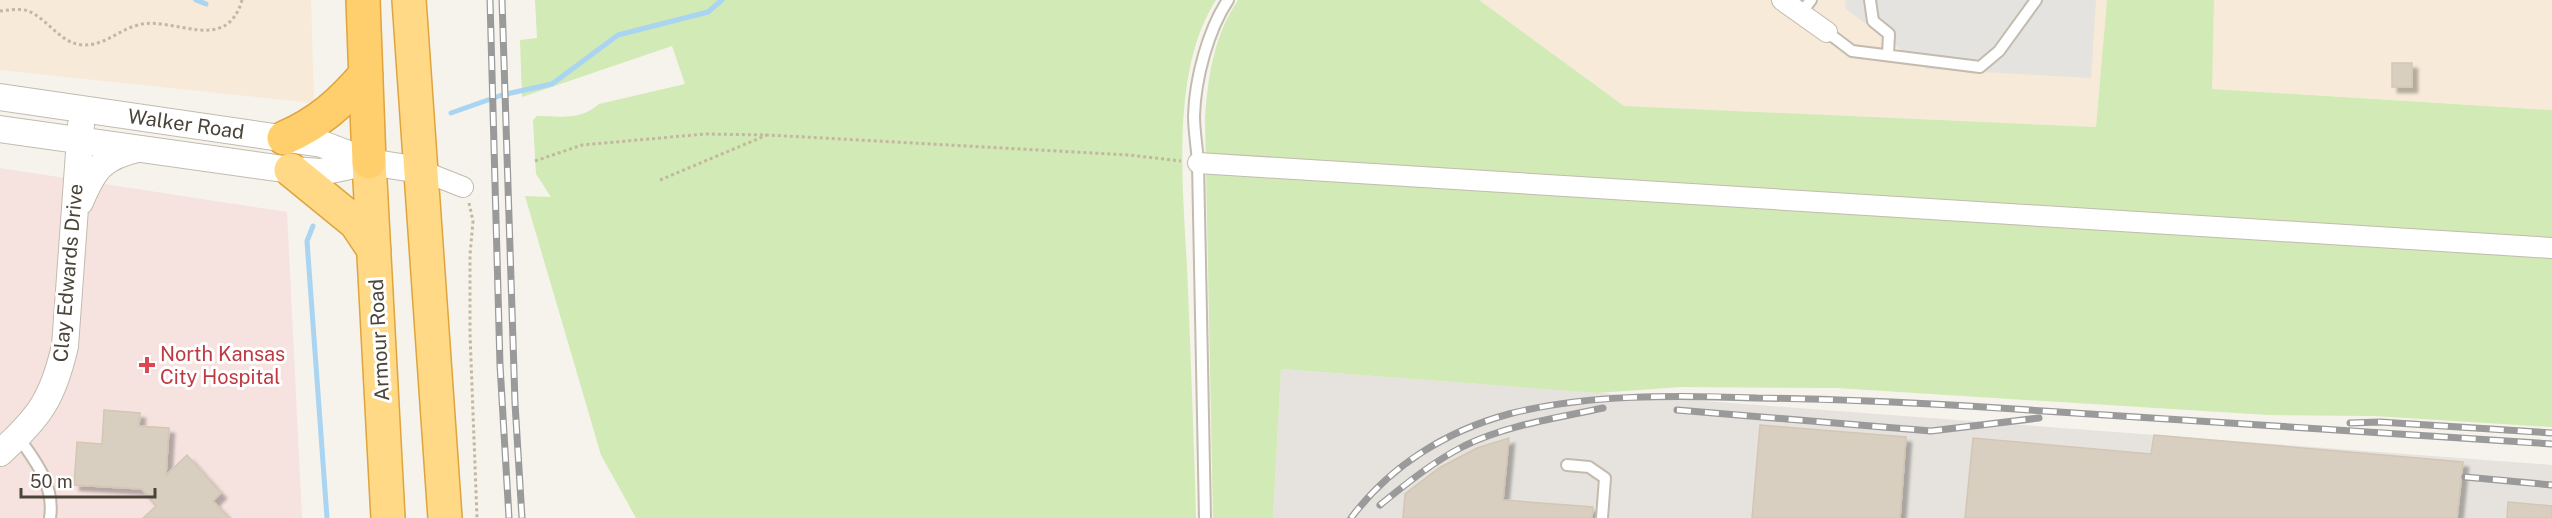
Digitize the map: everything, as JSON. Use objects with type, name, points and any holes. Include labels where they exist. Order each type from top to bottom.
[{"type":"highway","points":[[363,0],[369,162]]},
{"type":"highway","points":[[409,0],[445,518]]},
{"type":"highway","points":[[284,138],[312,126],[331,111],[366,74]]},
{"type":"highway","name":"Armour Road","points":[[369,162],[388,518]]},
{"type":"highway","points":[[291,170],[356,223],[374,250]]},
{"type":"street","points":[[1782,0],[1806,7],[1827,32]]},
{"type":"street","name":"Walker Road","points":[[0,97],[322,144],[369,162],[420,170]]},
{"type":"street","name":"Clay Edwards Drive","points":[[9,445],[31,424],[49,399],[65,346],[83,109]]},
{"type":"street","name":"Walker Road","points":[[0,129],[291,170],[321,172],[369,162]]},
{"type":"street","points":[[75,216],[91,178],[106,159],[140,149]]},
{"type":"street","points":[[1198,163],[2552,248]]},
{"type":"street","points":[[420,170],[463,187]]},
{"type":"lane","points":[[1205,518],[1198,163],[1194,115],[1200,76],[1217,17],[1228,0]]},
{"type":"lane","points":[[1870,0],[1873,21],[1889,34],[1888,55]]},
{"type":"lane","points":[[1827,32],[1852,51],[1980,67],[1999,51],[2036,0]]},
{"type":"lane","points":[[9,445],[34,458],[48,487],[50,518]]},
{"type":"lane","points":[[1567,465],[1589,466],[1605,478],[1602,518]]},
{"type":"path","points":[[0,11],[27,11],[55,32],[81,45],[107,42],[138,25],[166,24],[192,31],[207,32],[229,22],[240,8],[242,0]]},
{"type":"path","points":[[535,161],[582,145],[640,138],[768,135],[1129,155],[1198,163]]},
{"type":"path","points":[[660,180],[768,135]]},
{"type":"path","points":[[463,187],[473,221],[470,255],[470,334],[477,518]]},
{"type":"shaded area","points":[[0,0],[311,0],[314,103],[0,70]]},
{"type":"shaded area","points":[[1479,0],[2107,0],[2096,127],[1624,106]]},
{"type":"shaded area","points":[[1845,0],[2096,0],[2091,78],[1927,69],[1846,9]]},
{"type":"shaded area","points":[[2214,0],[2552,0],[2552,110],[2211,89]]},
{"type":"shaded area","name":"North Kansas City Hospital","points":[[0,168],[287,212],[302,518],[0,518]]},
{"type":"shaded area","points":[[1281,369],[2552,465],[2552,518],[1273,518]]},
{"type":"green space","points":[[535,0],[1216,0],[1201,31],[1191,65],[1182,140],[1196,518],[636,518],[601,455],[525,196],[551,197],[536,174],[533,120],[537,116],[577,115],[599,104],[685,84],[672,46],[522,97],[520,40],[537,38]]},
{"type":"green space","points":[[1238,0],[1479,0],[1624,106],[2096,127],[2107,0],[2214,0],[2212,89],[2552,110],[2552,427],[2374,416],[2268,415],[1836,388],[1681,387],[1597,393],[1281,369],[1273,518],[1213,518],[1205,118],[1214,56],[1223,27]]},
{"type":"building","points":[[2392,63],[2412,63],[2412,87],[2392,87]]},
{"type":"building","points":[[104,410],[140,413],[139,426],[169,428],[166,475],[187,455],[221,493],[213,501],[229,518],[143,518],[156,506],[142,489],[74,485],[77,442],[102,444]]},
{"type":"building","points":[[1760,425],[1906,437],[1900,518],[1752,518]]},
{"type":"building","points":[[2154,435],[2463,462],[2457,518],[1965,518],[1973,438],[2151,454]]},
{"type":"building","points":[[1509,438],[1503,500],[1593,507],[1592,518],[1403,518],[1405,494],[1439,468],[1477,448]]},
{"type":"building","points":[[2508,502],[2552,506],[2552,518],[2507,518]]},
{"type":"waterway","points":[[196,0],[206,4]]},
{"type":"waterway","points":[[451,113],[502,95],[552,84],[618,35],[708,12],[722,0]]},
{"type":"waterway","points":[[313,226],[307,241],[327,518]]},
{"type":"railway","points":[[490,0],[500,365],[509,518]]},
{"type":"railway","points":[[502,0],[515,403],[522,518]]},
{"type":"railway","points":[[1351,518],[1366,499],[1402,467],[1421,453],[1463,430],[1486,421],[1538,407],[1632,397],[1727,397],[1915,403],[2552,444]]},
{"type":"railway","points":[[1380,505],[1431,466],[1480,439],[1532,423],[1603,408]]},
{"type":"railway","points":[[1677,410],[1931,431],[2039,418]]},
{"type":"railway","points":[[2350,423],[2380,422],[2552,433]]},
{"type":"railway","points":[[2465,477],[2552,485]]},
{"type":"place","name":"North Kansas City Hospital","points":[[147,365]]}]
